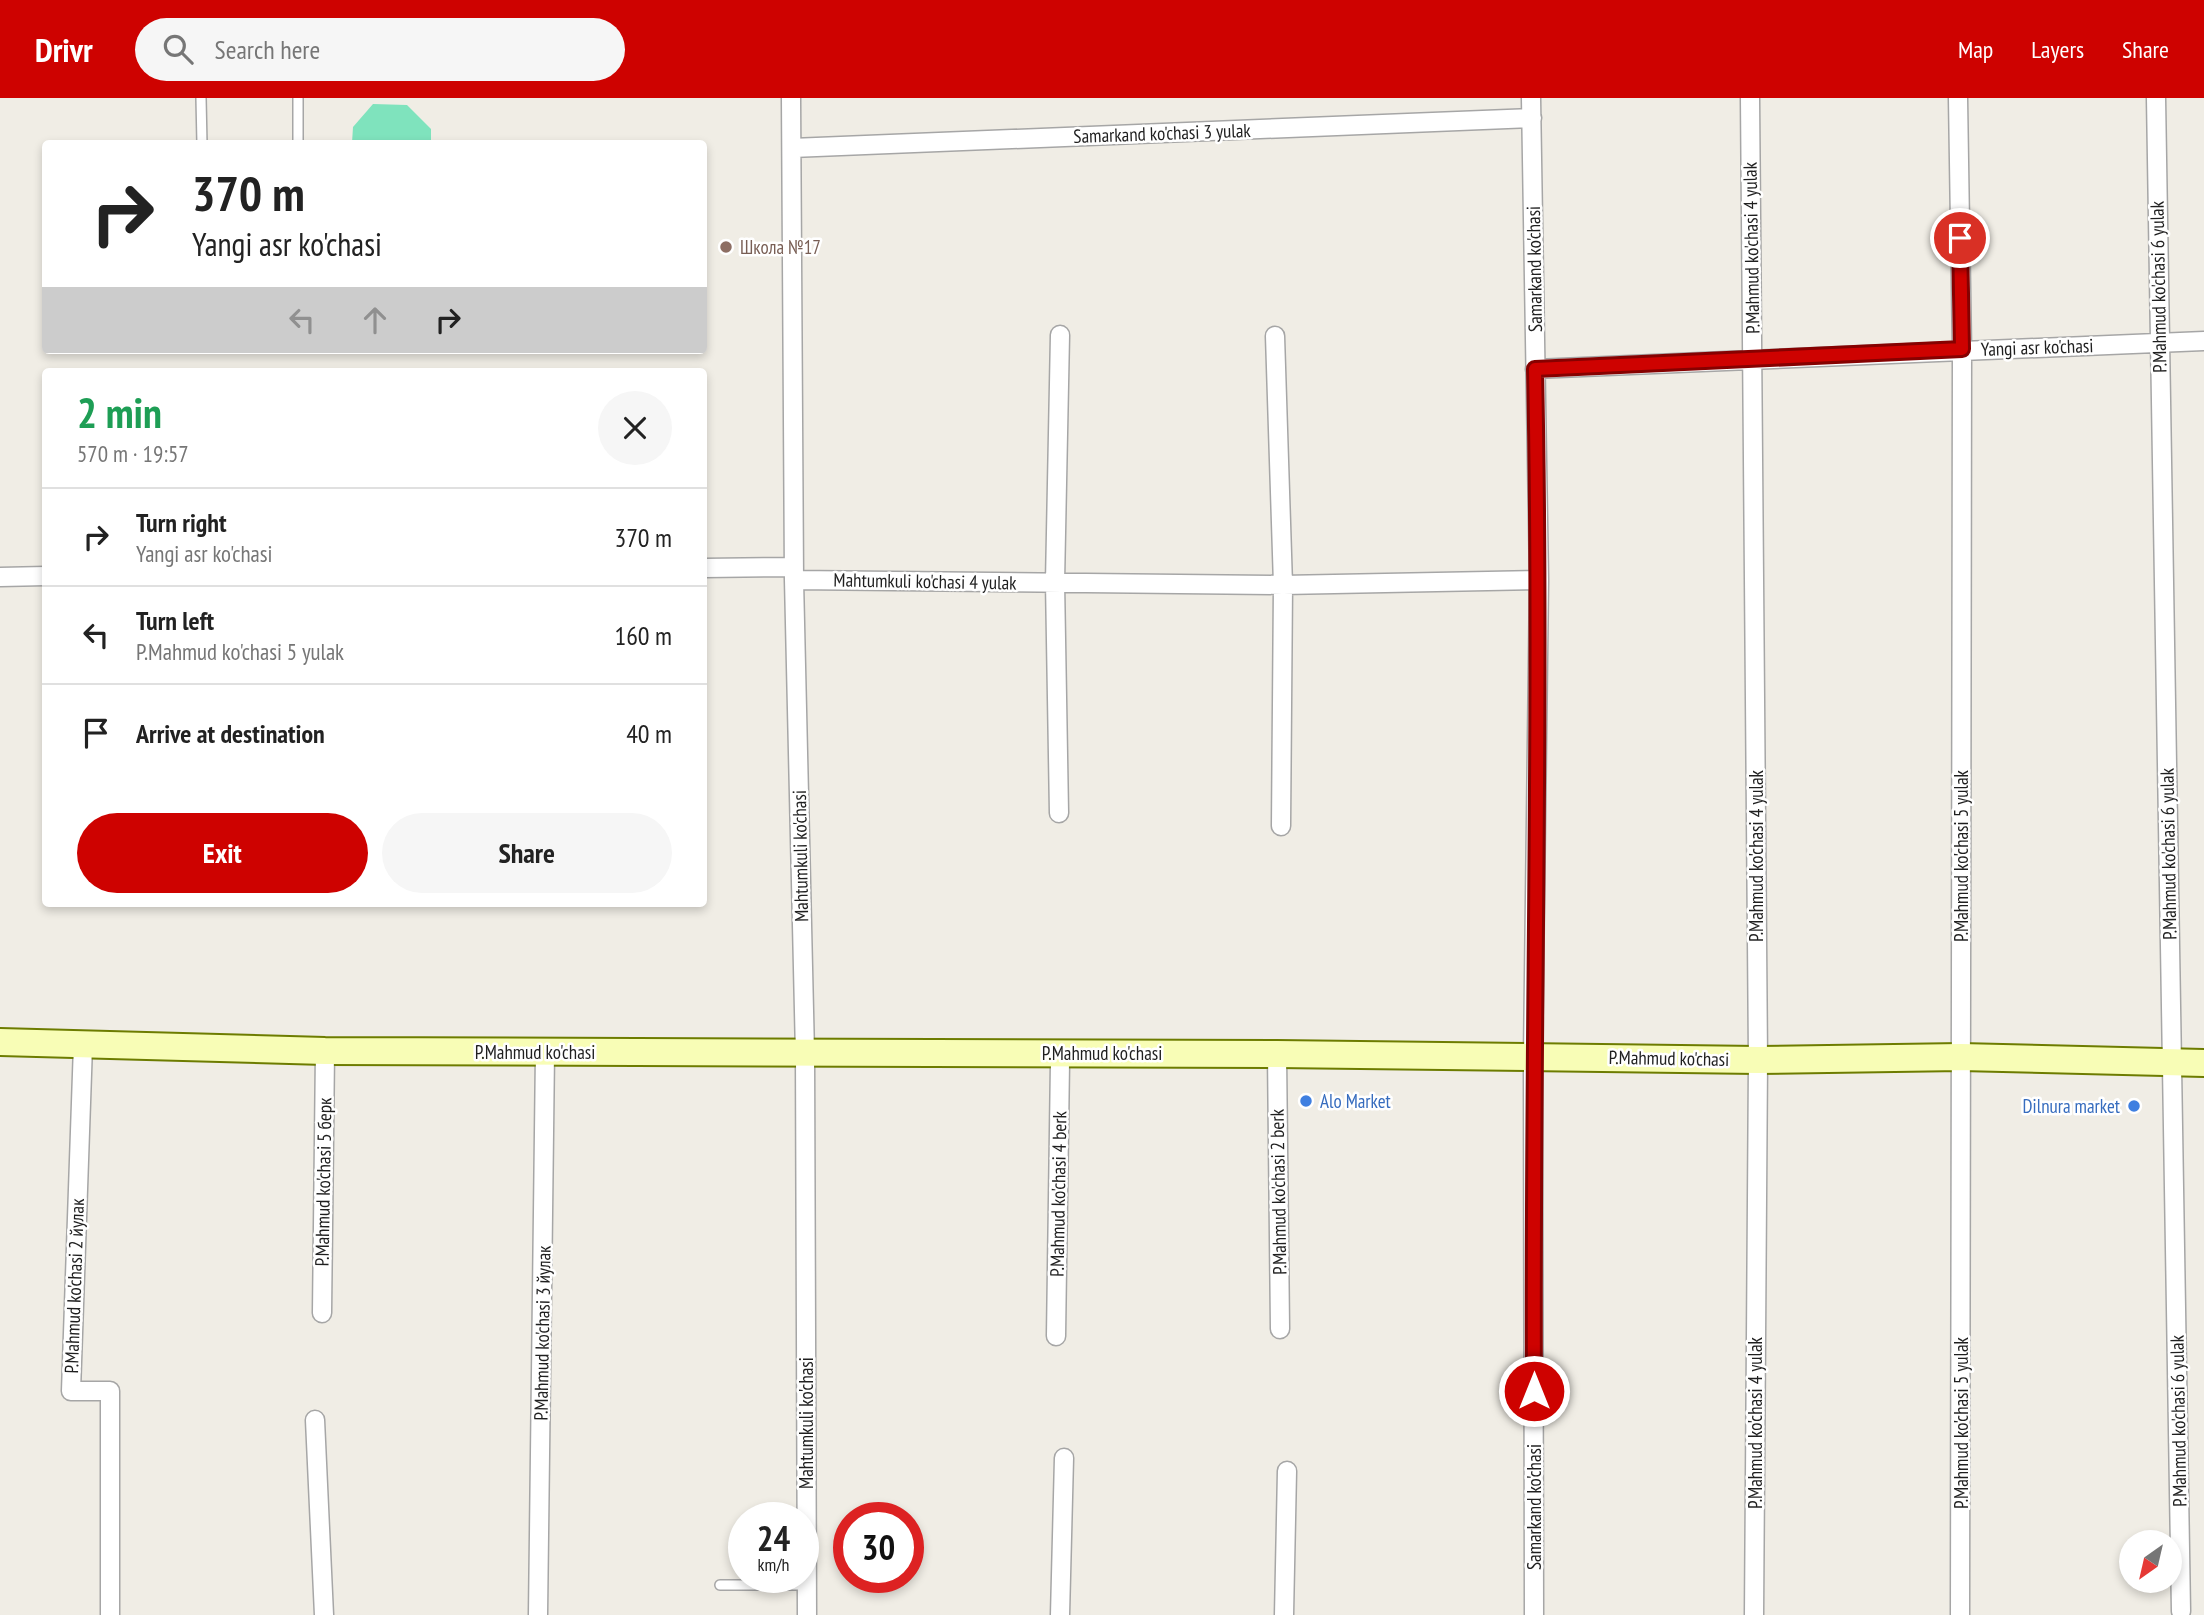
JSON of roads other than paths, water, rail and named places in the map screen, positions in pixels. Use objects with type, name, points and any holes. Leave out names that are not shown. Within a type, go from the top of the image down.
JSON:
[{"type":"street","name":"Mahtumkuli ko'chasi","points":[[791,98],[794,574],[804,1054],[807,1502]]},
{"type":"street","name":"Samarkand ko'chasi","points":[[1531,98],[1539,580],[1533,1056],[1534,1615]]},
{"type":"street","name":"P.Mahmud ko'chasi 4 yulak","points":[[1750,98],[1758,1060],[1754,1615]]},
{"type":"street","name":"P.Mahmud ko'chasi 5 yulak","points":[[1958,98],[1962,349],[1960,1615]]},
{"type":"street","name":"P.Mahmud ko'chasi 6 yulak","points":[[2156,98],[2181,1611]]},
{"type":"street","name":"Samarkand ko'chasi 3 yulak","points":[[792,148],[1532,118]]},
{"type":"street","points":[[1059,813],[1055,582],[1060,335]]},
{"type":"street","points":[[1275,337],[1283,586],[1281,826]]},
{"type":"street","name":"Yangi asr ko'chasi","points":[[1535,369],[1962,349],[2204,341]]},
{"type":"street","name":"Mahtumkuli ko'chasi 4 yulak","points":[[707,568],[794,574],[1283,586],[1539,580]]},
{"type":"street","points":[[0,577],[42,576]]},
{"type":"street","name":"P.Mahmud ko'chasi","points":[[0,1042],[325,1051],[1277,1054],[1758,1060],[1961,1057],[2204,1063]]},
{"type":"street","name":"P.Mahmud ko'chasi 2 йулак","points":[[83,1045],[71,1391],[110,1391],[110,1615]]},
{"type":"street","name":"P.Mahmud ko'chasi 5 берк","points":[[322,1313],[325,1051]]},
{"type":"street","name":"P.Mahmud ko'chasi 3 йулак","points":[[537,1615],[545,1052]]},
{"type":"street","name":"P.Mahmud ko'chasi 4 berk","points":[[1056,1336],[1060,1062],[1065,1053]]},
{"type":"street","name":"P.Mahmud ko'chasi 2 berk","points":[[1277,1054],[1280,1329]]},
{"type":"street","points":[[315,1420],[324,1615]]},
{"type":"street","points":[[1060,1615],[1064,1458]]},
{"type":"street","points":[[1284,1615],[1287,1471]]},
{"type":"street","name":"Mahtumkuli ko'chasi","points":[[807,1593],[807,1615]]},
{"type":"lane","points":[[201,98],[202,140]]},
{"type":"lane","points":[[298,98],[298,140]]},
{"type":"lane","points":[[720,1585],[728,1585]]},
{"type":"place","name":"Школа №17","points":[[726,247]]},
{"type":"place","name":"Alo Market","points":[[1306,1101]]},
{"type":"place","name":"Dilnura market","points":[[2134,1106]]}]
